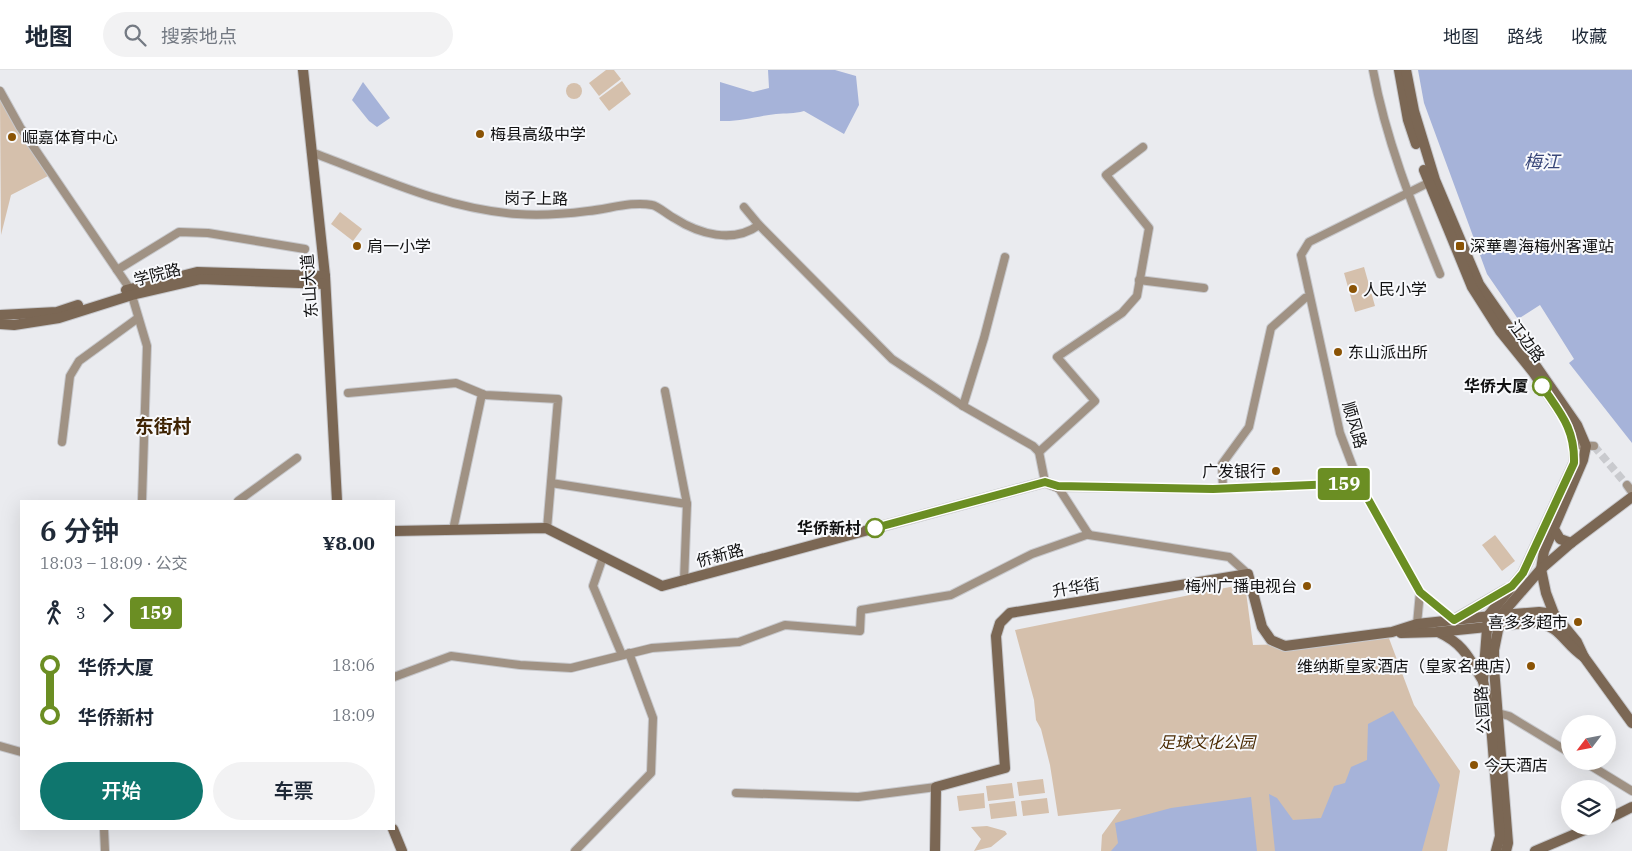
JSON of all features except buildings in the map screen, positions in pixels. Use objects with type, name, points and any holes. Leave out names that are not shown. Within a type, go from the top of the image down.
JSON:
[{"type":"street","name":"东山大道","points":[[303,70],[325,280],[336,500]]},
{"type":"street","points":[[1373,70],[1379,104],[1407,192],[1440,274]]},
{"type":"street","name":"江边路","points":[[1399,70],[1408,120],[1428,183],[1472,286],[1500,331],[1532,372],[1570,427],[1574,445],[1572,466],[1523,573],[1488,622]]},
{"type":"street","name":"江边路","points":[[1406,70],[1414,112],[1435,180],[1479,284],[1590,446]]},
{"type":"street","points":[[0,91],[20,127],[131,292],[147,346],[142,500]]},
{"type":"street","points":[[1039,452],[1095,401],[1057,357],[1122,313],[1136,296],[1149,228],[1106,175],[1143,147]]},
{"type":"street","name":"岗子上路","points":[[311,152],[452,205],[516,214],[538,214],[588,211],[634,204],[654,205],[677,220],[707,234],[730,235],[751,231],[759,225]]},
{"type":"street","name":"顺风路","points":[[1428,183],[1309,242],[1301,255],[1340,433],[1359,483],[1420,592],[1454,620]]},
{"type":"street","points":[[744,207],[759,225],[892,360],[963,406],[1033,446],[1039,452],[1045,482],[1058,486],[1223,489],[1359,483]]},
{"type":"street","points":[[117,270],[180,232],[208,233],[305,248]]},
{"type":"street","points":[[963,406],[984,338],[1005,257]]},
{"type":"street","name":"学院路","points":[[0,315],[57,312],[197,272],[325,280]]},
{"type":"street","points":[[1140,280],[1204,288]]},
{"type":"street","name":"学院路","points":[[0,324],[14,325],[59,318],[131,292]]},
{"type":"street","points":[[1223,489],[1222,464],[1249,428],[1271,328],[1305,298]]},
{"type":"street","points":[[62,442],[70,376],[79,361],[138,318]]},
{"type":"street","points":[[348,393],[456,383],[482,394],[558,399],[547,529]]},
{"type":"street","points":[[665,391],[688,504],[684,581]]},
{"type":"street","points":[[453,530],[482,394]]},
{"type":"street","points":[[1574,445],[1590,446],[1544,551],[1542,569],[1546,593],[1554,614],[1577,642],[1584,657],[1632,723]]},
{"type":"street","points":[[239,500],[297,458]]},
{"type":"street","name":"侨新路","points":[[395,531],[547,529],[662,586],[1045,482]]},
{"type":"street","points":[[551,483],[688,504]]},
{"type":"street","points":[[1058,486],[1089,534]]},
{"type":"street","points":[[1500,620],[1542,569],[1630,493]]},
{"type":"street","points":[[1554,529],[1560,540],[1572,543]]},
{"type":"street","points":[[395,677],[451,656],[520,665],[571,668],[652,648],[739,642],[785,625],[860,631],[861,610],[951,595],[1032,554],[1089,534],[1229,557],[1248,574],[1262,627],[1271,640],[1285,646],[1392,632],[1438,632],[1540,612],[1554,614]]},
{"type":"street","points":[[575,851],[651,773],[653,718],[626,654],[593,586],[603,557]]},
{"type":"street","name":"升华街","points":[[936,787],[1005,768],[996,636],[1000,623],[1010,613],[1248,574]]},
{"type":"street","points":[[1454,620],[1512,586]]},
{"type":"street","points":[[1417,624],[1420,592]]},
{"type":"street","points":[[1392,632],[1417,624],[1454,620],[1488,622]]},
{"type":"street","points":[[1500,620],[1548,624],[1556,629],[1571,648],[1584,657]]},
{"type":"street","name":"公园路","points":[[1496,851],[1500,836],[1493,712],[1494,650],[1500,620]]},
{"type":"street","name":"公园路","points":[[1488,622],[1483,681],[1493,712],[1508,842],[1506,851]]},
{"type":"street","points":[[1438,632],[1450,637],[1465,649],[1483,681]]},
{"type":"street","points":[[1493,712],[1509,716],[1561,748]]},
{"type":"street","points":[[0,746],[20,752]]},
{"type":"street","points":[[1598,770],[1632,791]]},
{"type":"street","points":[[736,793],[858,797],[936,787],[935,851]]},
{"type":"street","points":[[1616,815],[1632,807]]},
{"type":"street","points":[[104,830],[105,851]]},
{"type":"street","points":[[393,830],[402,851]]},
{"type":"street","points":[[1535,851],[1573,835]]},
{"type":"green space","points":[[606,70],[614,70],[621,79],[599,96],[589,83]]},
{"type":"green space","points":[[622,81],[631,94],[609,111],[599,98]]},
{"type":"green space","points":[[571,83],[577,83],[582,88],[580,97],[571,99],[566,94],[566,88]]},
{"type":"green space","name":"崛嘉体育中心","points":[[0,99],[50,175],[11,195],[1,235]]},
{"type":"green space","points":[[340,212],[362,229],[353,241],[331,224]]},
{"type":"green space","points":[[1364,267],[1375,306],[1355,312],[1344,273]]},
{"type":"green space","points":[[1495,535],[1515,561],[1502,571],[1482,545]]},
{"type":"green space","name":"足球文化公园","points":[[1245,584],[1253,645],[1303,644],[1387,633],[1414,705],[1460,771],[1447,851],[1101,851],[1102,835],[1121,809],[1058,816],[1050,765],[1041,729],[1036,720],[1034,700],[1015,630]]},
{"type":"green space","points":[[1043,779],[1045,793],[1019,796],[1017,782]]},
{"type":"green space","points":[[1012,783],[1014,798],[988,801],[986,786]]},
{"type":"green space","points":[[984,793],[985,808],[959,811],[957,796]]},
{"type":"green space","points":[[1047,798],[1049,813],[1023,816],[1021,801]]},
{"type":"green space","points":[[1015,801],[1017,816],[991,819],[989,804]]},
{"type":"green space","points":[[987,826],[1005,831],[1007,834],[991,847],[974,851],[981,839],[971,827]]},
{"type":"water","points":[[768,70],[835,70],[856,76],[859,105],[844,134],[804,111],[735,121],[720,121],[720,82],[753,92],[769,88]]},
{"type":"water","name":"梅江","points":[[1418,70],[1632,70],[1632,443],[1569,363],[1574,359],[1540,305],[1518,319],[1487,274],[1424,103]]},
{"type":"water","points":[[363,82],[390,118],[377,127],[369,121],[352,100]]},
{"type":"water","points":[[1393,711],[1440,785],[1422,851],[1275,851],[1269,794],[1277,798],[1293,820],[1321,818],[1334,786],[1345,783],[1351,767],[1367,760],[1368,724]]},
{"type":"water","points":[[1251,797],[1257,851],[1111,851],[1118,843],[1115,823],[1171,808]]},
{"type":"tunnel","points":[[1594,446],[1627,485]]},
{"type":"bus line","name":"159","points":[[875,528],[1045,482],[1058,486],[1213,489],[1359,483],[1420,592],[1454,620],[1512,586],[1523,573],[1574,463],[1574,445],[1570,427],[1542,386]]},
{"type":"place","name":"梅县高级中学","points":[[480,134]]},
{"type":"place","name":"崛嘉体育中心","points":[[12,137]]},
{"type":"place","name":"肩一小学","points":[[357,246]]},
{"type":"place","name":"深華粵海梅州客運站","points":[[1460,246]]},
{"type":"place","name":"人民小学","points":[[1353,289]]},
{"type":"place","name":"东山派出所","points":[[1338,352]]},
{"type":"place","name":"华侨大厦","points":[[1542,386]]},
{"type":"place","name":"广发银行","points":[[1276,471]]},
{"type":"place","name":"华侨新村","points":[[875,528]]},
{"type":"place","name":"梅州广播电视台","points":[[1307,586]]},
{"type":"place","name":"喜多多超市","points":[[1578,622]]},
{"type":"place","name":"维纳斯皇家酒店（皇家名典店）","points":[[1531,666]]},
{"type":"place","name":"今天酒店","points":[[1474,765]]},
{"type":"district","name":"东街村","points":[[163,426]]}]
